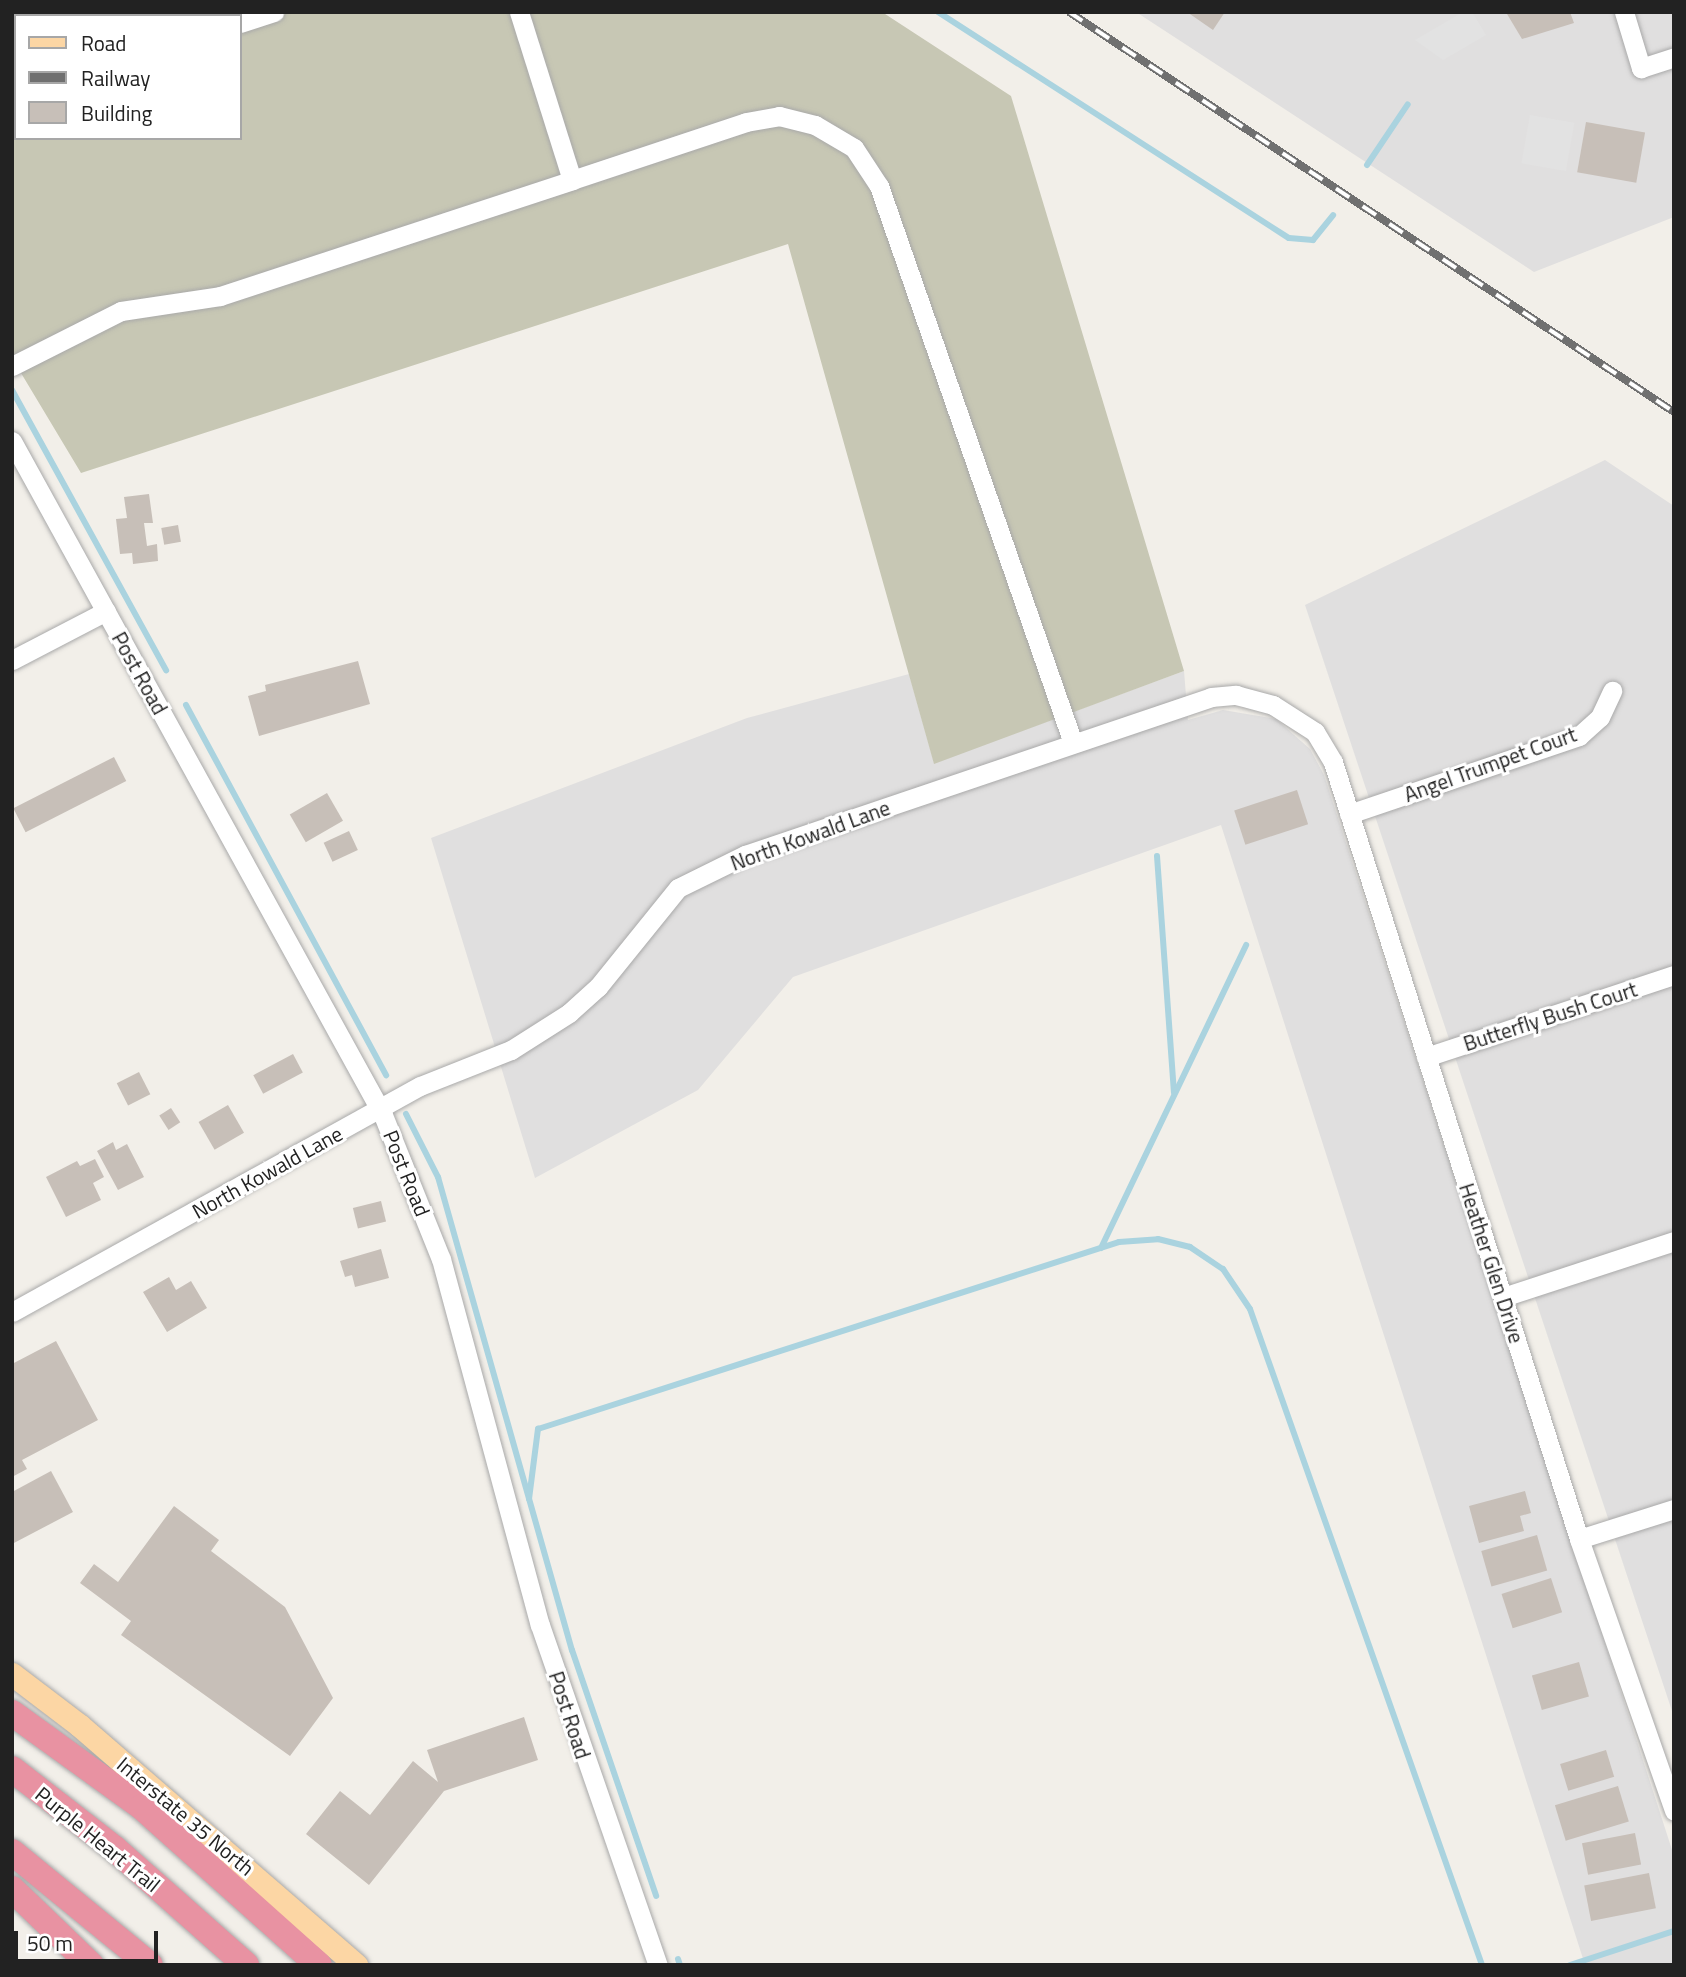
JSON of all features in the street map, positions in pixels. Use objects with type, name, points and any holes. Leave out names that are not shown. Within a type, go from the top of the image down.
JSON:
[{"type":"highway","points":[[12,1713],[142,1807],[319,1965]]},
{"type":"highway","name":"Purple Heart Trail","points":[[12,1769],[115,1849],[246,1965]]},
{"type":"highway","points":[[12,1852],[150,1965]]},
{"type":"highway","points":[[12,1889],[91,1965]]},
{"type":"main road","name":"Interstate 35 North","points":[[12,1674],[79,1725],[356,1965]]},
{"type":"street","points":[[242,22],[274,12]]},
{"type":"street","points":[[519,12],[572,180]]},
{"type":"street","points":[[1624,12],[1641,68],[1674,57]]},
{"type":"street","points":[[12,366],[121,311],[220,296],[746,122],[779,116],[816,125],[854,148],[879,186],[1073,743]]},
{"type":"street","name":"Post Road","points":[[12,441],[381,1111],[441,1259],[540,1625],[657,1965]]},
{"type":"street","points":[[12,660],[107,611]]},
{"type":"street","name":"Angel Trumpet Court","points":[[1349,814],[1579,736],[1600,717],[1612,691]]},
{"type":"street","name":"North Kowald Lane","points":[[12,1312],[381,1111],[420,1086],[511,1050],[569,1013],[598,987],[678,888],[745,855],[1211,697],[1236,695],[1273,705],[1303,720]]},
{"type":"street","name":"Heather Glen Drive","points":[[1303,720],[1315,732],[1333,762],[1579,1539],[1668,1777],[1674,1811]]},
{"type":"street","name":"Butterfly Bush Court","points":[[1426,1057],[1674,975]]},
{"type":"street","points":[[1503,1297],[1674,1241]]},
{"type":"street","points":[[1579,1539],[1674,1509]]},
{"type":"shaded area","points":[[12,12],[882,12],[1011,96],[1184,671],[934,764],[788,244],[81,473],[12,358]]},
{"type":"shaded area","points":[[1136,12],[1674,12],[1674,217],[1534,272]]},
{"type":"shaded area","points":[[1463,12],[1472,12],[1486,35],[1443,60],[1415,40]]},
{"type":"shaded area","points":[[1530,115],[1574,123],[1566,171],[1521,163]]},
{"type":"shaded area","points":[[1605,460],[1674,506],[1674,1717],[1305,605]]},
{"type":"shaded area","points":[[1184,671],[1188,720],[1223,710],[1276,719],[1310,749],[1324,775],[1674,1856],[1674,1965],[1585,1965],[1221,825],[793,977],[698,1090],[535,1178],[431,838],[747,718],[909,674],[934,763]]},
{"type":"building","points":[[1187,12],[1225,12],[1213,30]]},
{"type":"building","points":[[1570,12],[1574,23],[1522,39],[1507,14]]},
{"type":"building","points":[[1586,122],[1645,132],[1636,183],[1577,172]]},
{"type":"building","points":[[149,494],[153,523],[144,523],[147,546],[157,544],[158,561],[133,564],[132,553],[120,554],[116,519],[127,518],[124,497]]},
{"type":"building","points":[[178,525],[181,542],[164,545],[161,528]]},
{"type":"building","points":[[358,661],[370,704],[259,736],[248,696],[266,691],[265,685]]},
{"type":"building","points":[[114,757],[126,781],[26,832],[13,808]]},
{"type":"building","points":[[1297,790],[1308,824],[1245,845],[1234,810]]},
{"type":"building","points":[[327,793],[343,821],[306,842],[290,814]]},
{"type":"building","points":[[349,831],[358,850],[332,862],[324,843]]},
{"type":"building","points":[[293,1054],[303,1073],[263,1094],[253,1075]]},
{"type":"building","points":[[139,1072],[150,1094],[128,1106],[117,1083]]},
{"type":"building","points":[[228,1105],[244,1133],[215,1150],[199,1122]]},
{"type":"building","points":[[171,1108],[180,1122],[169,1130],[159,1116]]},
{"type":"building","points":[[113,1142],[116,1150],[127,1144],[144,1177],[118,1190],[97,1151]]},
{"type":"building","points":[[95,1159],[104,1177],[93,1183],[101,1200],[66,1217],[46,1177],[77,1161],[80,1166]]},
{"type":"building","points":[[381,1201],[386,1221],[358,1228],[353,1208]]},
{"type":"building","points":[[381,1249],[389,1278],[355,1287],[352,1275],[345,1277],[340,1261]]},
{"type":"building","points":[[169,1277],[176,1290],[191,1281],[207,1308],[167,1332],[143,1292]]},
{"type":"building","points":[[56,1341],[98,1420],[22,1460],[27,1469],[12,1477],[12,1364]]},
{"type":"building","points":[[51,1471],[73,1512],[12,1544],[12,1492]]},
{"type":"building","points":[[1525,1491],[1531,1513],[1520,1516],[1524,1531],[1479,1543],[1469,1506]]},
{"type":"building","points":[[174,1506],[219,1540],[211,1551],[285,1607],[333,1698],[290,1756],[121,1635],[131,1621],[80,1583],[94,1564],[118,1582]]},
{"type":"building","points":[[1537,1535],[1547,1571],[1491,1587],[1481,1551]]},
{"type":"building","points":[[1551,1578],[1562,1612],[1513,1628],[1502,1594]]},
{"type":"building","points":[[1579,1662],[1589,1697],[1542,1710],[1532,1676]]},
{"type":"building","points":[[524,1717],[538,1760],[444,1791],[369,1885],[306,1834],[340,1791],[370,1815],[413,1761],[438,1782],[427,1750]]},
{"type":"building","points":[[1606,1750],[1614,1777],[1568,1791],[1560,1764]]},
{"type":"building","points":[[1618,1786],[1629,1821],[1566,1841],[1555,1805]]},
{"type":"building","points":[[1635,1833],[1641,1864],[1588,1875],[1582,1843]]},
{"type":"building","points":[[1649,1873],[1656,1908],[1591,1921],[1584,1886]]},
{"type":"waterway","points":[[938,12],[1289,238],[1313,240],[1333,215]]},
{"type":"waterway","points":[[1367,165],[1408,104]]},
{"type":"waterway","points":[[12,390],[166,670]]},
{"type":"waterway","points":[[186,705],[386,1075]]},
{"type":"waterway","points":[[1157,856],[1174,1092]]},
{"type":"waterway","points":[[1101,1248],[1246,945]]},
{"type":"waterway","points":[[406,1114],[438,1177],[572,1650],[656,1896]]},
{"type":"waterway","points":[[529,1499],[538,1429],[1119,1242],[1158,1239],[1190,1247],[1223,1269],[1250,1309],[1482,1965]]},
{"type":"waterway","points":[[1570,1965],[1674,1931]]},
{"type":"waterway","points":[[678,1959],[680,1965]]},
{"type":"railway","points":[[1069,12],[1674,412]]}]
